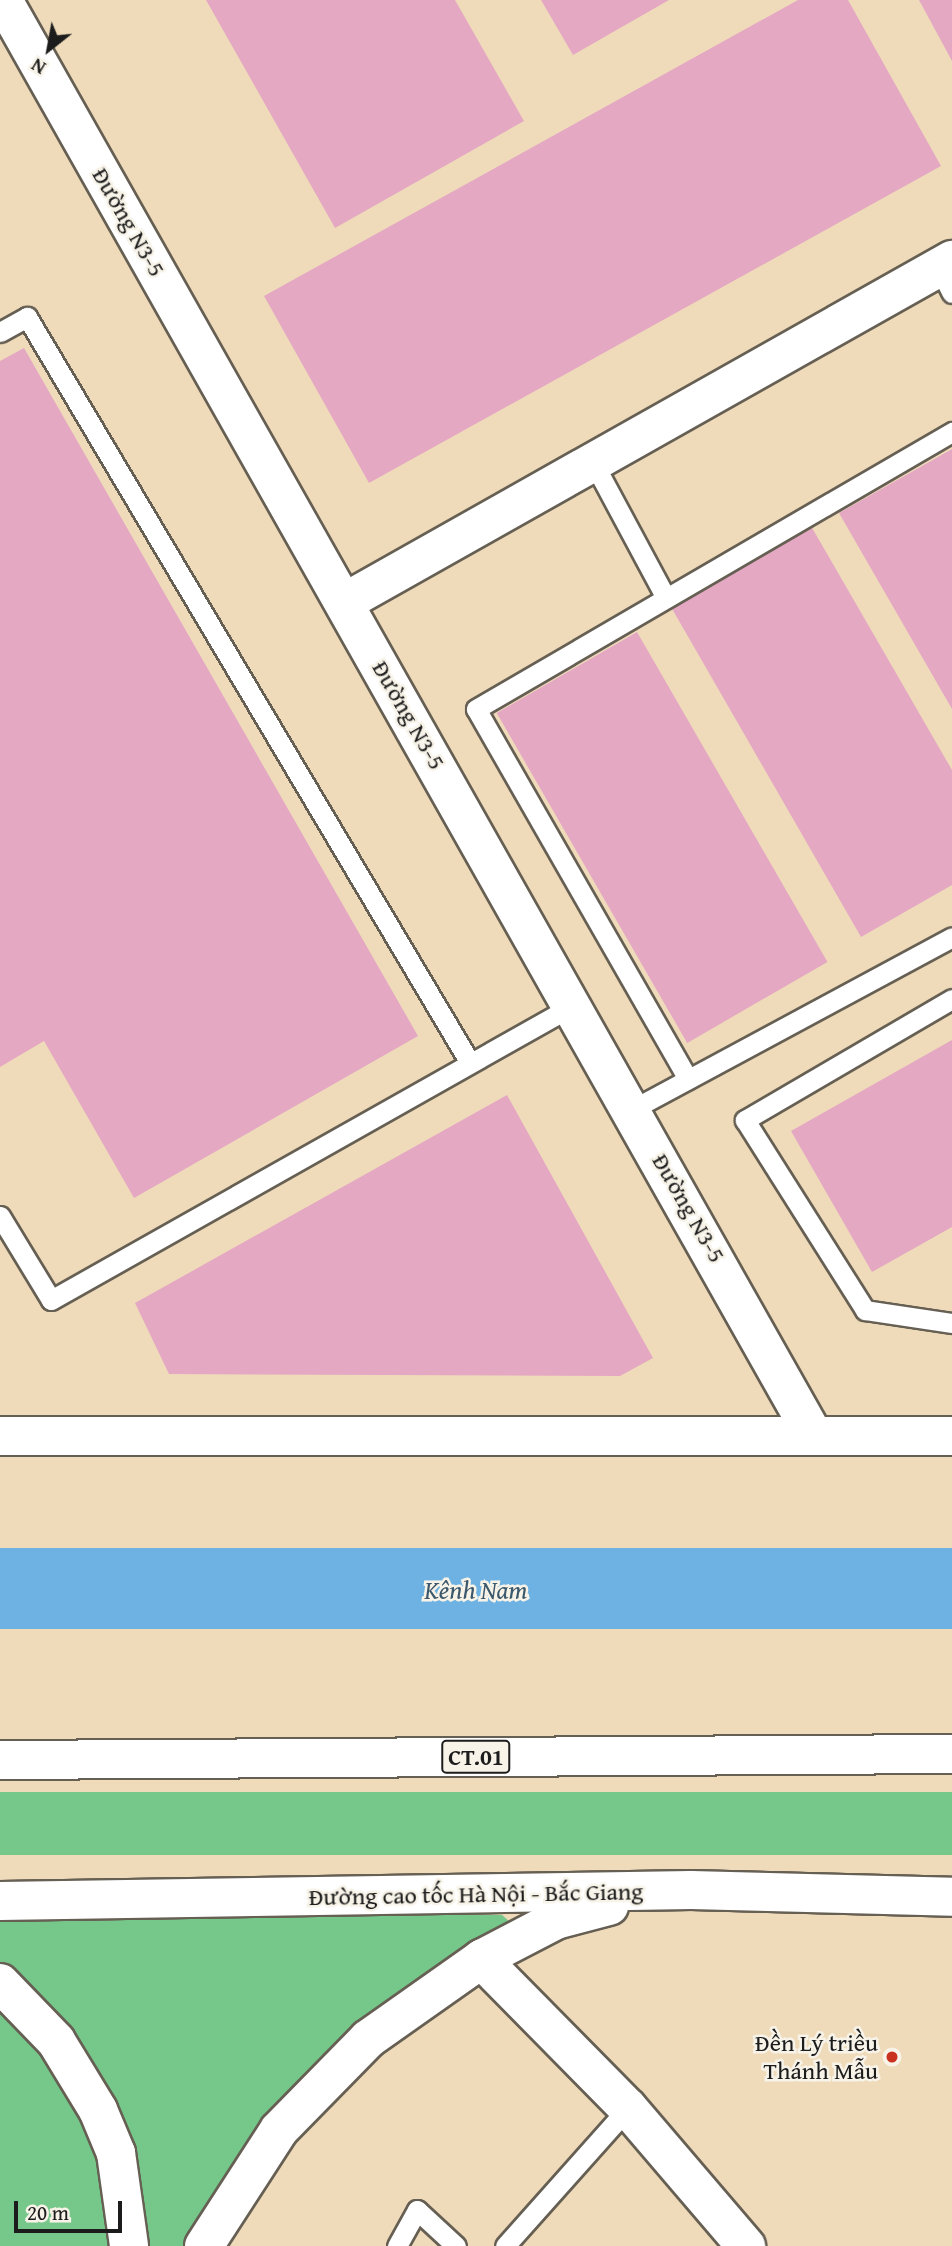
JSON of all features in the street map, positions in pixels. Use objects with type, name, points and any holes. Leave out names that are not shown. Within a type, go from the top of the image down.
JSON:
[{"type":"main road","name":"Đường N3-5","points":[[3,0],[633,1109],[812,1433]]},
{"type":"main road","points":[[345,601],[593,462],[948,274]]},
{"type":"main road","points":[[0,1436],[812,1433],[952,1436]]},
{"type":"main road","name":"CT.01","points":[[0,1760],[952,1754]]},
{"type":"main road","points":[[204,2246],[247,2172],[319,2084],[424,1995],[481,1959],[575,1913],[691,1890]]},
{"type":"main road","name":"Đường cao tốc Hà Nội - Bắc Giang","points":[[0,1901],[691,1890],[952,1897]]},
{"type":"main road","points":[[481,1959],[628,2108],[746,2246]]},
{"type":"main road","points":[[0,1983],[57,2041],[98,2110],[116,2153],[129,2246]]},
{"type":"lane","points":[[0,332],[27,317],[469,1061]]},
{"type":"lane","points":[[688,1079],[476,709],[952,432]]},
{"type":"lane","points":[[593,462],[666,598]]},
{"type":"lane","points":[[633,1109],[952,937]]},
{"type":"lane","points":[[952,999],[744,1120],[865,1310],[952,1323]]},
{"type":"lane","points":[[0,1216],[51,1300],[469,1061],[574,1005]]},
{"type":"lane","points":[[505,2246],[628,2108]]},
{"type":"lane","points":[[397,2246],[416,2210],[456,2246]]},
{"type":"green space","points":[[0,1792],[952,1792],[952,1855],[0,1855]]},
{"type":"green space","points":[[502,1915],[509,1921],[191,2246],[141,2246],[14,1974],[0,1964],[0,1920]]},
{"type":"green space","points":[[0,2004],[37,2042],[98,2147],[114,2246],[0,2246]]},
{"type":"water","name":"Kênh Nam","points":[[0,1548],[952,1548],[952,1629],[0,1629]]},
{"type":"building","points":[[206,0],[455,0],[524,121],[335,228]]},
{"type":"building","points":[[541,0],[669,0],[573,55]]},
{"type":"building","points":[[798,0],[848,0],[941,166],[369,483],[264,296]]},
{"type":"building","points":[[919,0],[952,0],[952,61]]},
{"type":"building","points":[[24,348],[418,1036],[134,1198],[44,1041],[0,1067],[0,361]]},
{"type":"building","points":[[952,449],[952,709],[839,513]]},
{"type":"building","points":[[811,526],[952,770],[952,885],[861,937],[671,607]]},
{"type":"building","points":[[637,632],[828,962],[687,1043],[497,713]]},
{"type":"building","points":[[952,1040],[952,1227],[872,1272],[791,1131]]},
{"type":"building","points":[[507,1095],[653,1358],[620,1376],[169,1374],[135,1303]]},
{"type":"place","name":"Đền Lý triều Thánh Mẫu","points":[[892,2057]]}]
